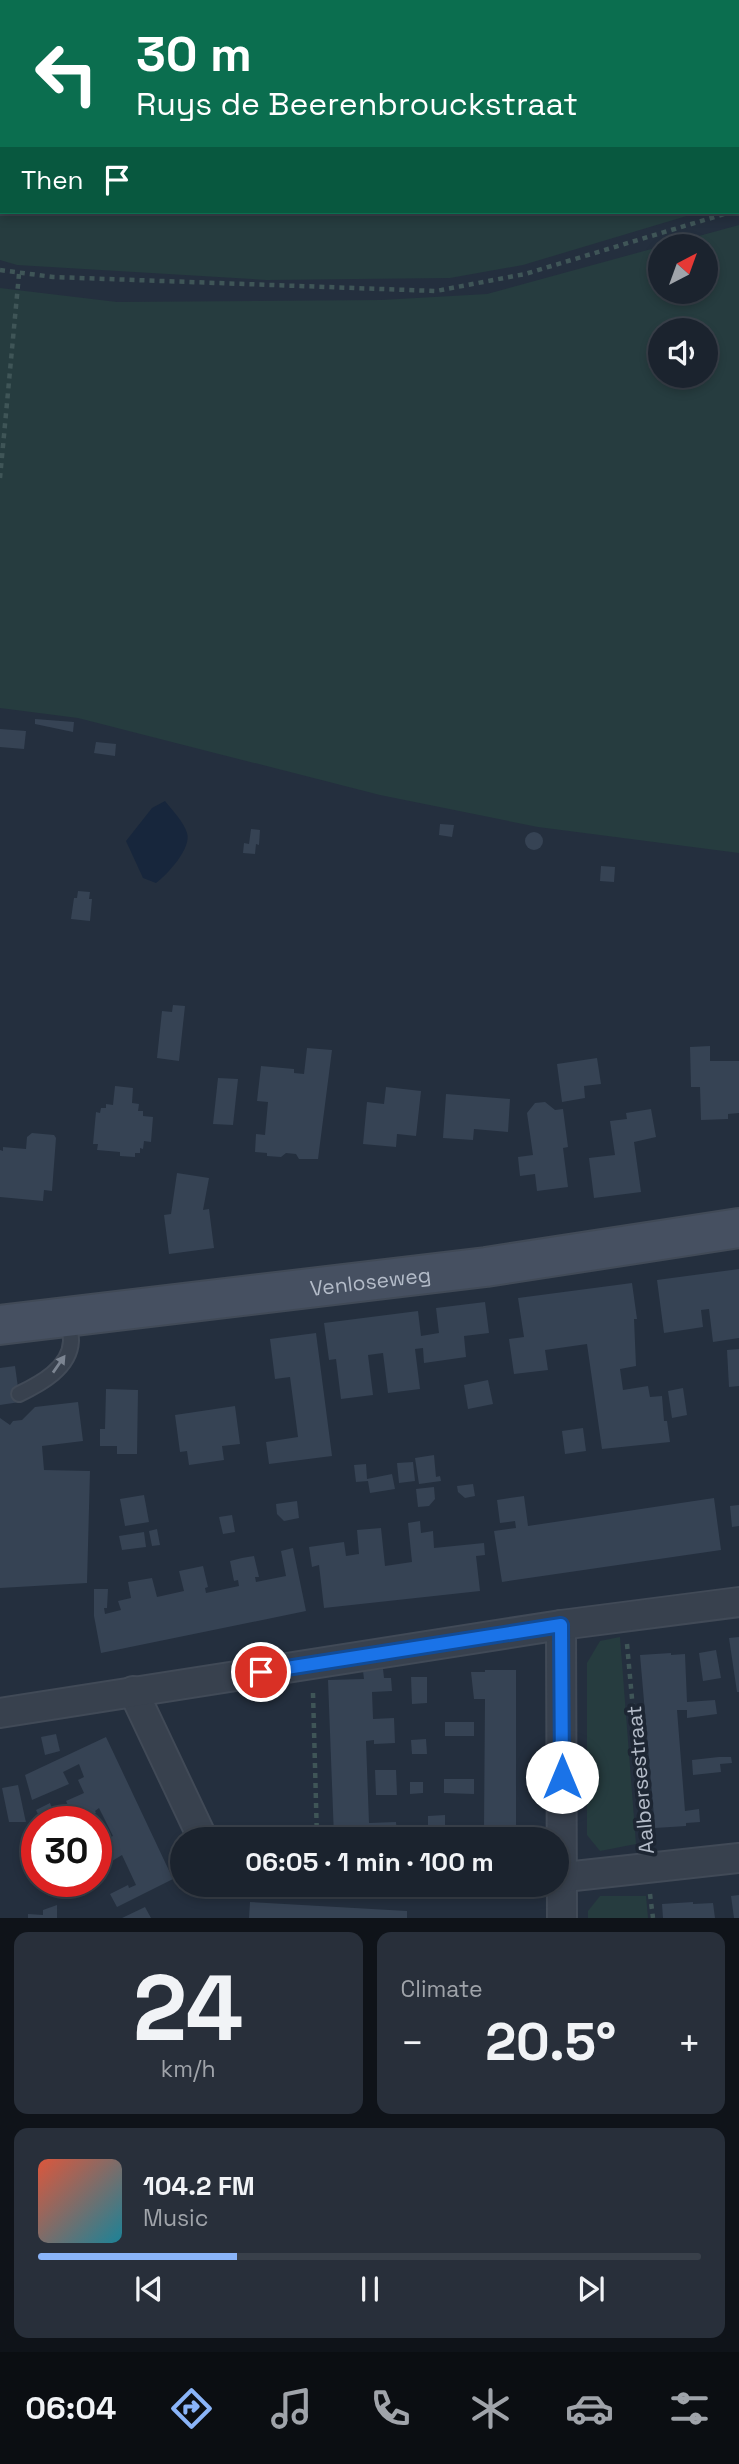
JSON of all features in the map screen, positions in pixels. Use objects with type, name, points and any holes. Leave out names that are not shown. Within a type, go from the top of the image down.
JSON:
[{"type":"main road","name":"Venloseweg","points":[[0,1325],[486,1267],[739,1228]]},
{"type":"street","points":[[0,1713],[561,1625],[739,1602]]},
{"type":"street","points":[[559,1827],[561,1625]]},
{"type":"street","points":[[133,1691],[197,1827]]},
{"type":"street","points":[[569,1877],[739,1858]]},
{"type":"street","points":[[560,1897],[562,1918]]},
{"type":"lane","points":[[19,1394],[48,1380],[64,1360],[71,1344],[68,1317]]},
{"type":"path","points":[[0,270],[53,277],[436,290],[524,274],[724,214]]},
{"type":"path","points":[[0,478],[19,274]]},
{"type":"path","name":"Aalbersestraat","points":[[627,1641],[653,1918]]},
{"type":"path","points":[[312,1664],[317,1827]]},
{"type":"green space","points":[[0,214],[693,214],[523,265],[450,278],[267,280],[17,265],[0,260]]},
{"type":"green space","points":[[739,225],[739,853],[538,827],[380,795],[78,718],[0,708],[0,288],[117,302],[381,300],[487,294],[648,250],[648,304],[718,304],[718,234],[706,234]]},
{"type":"green space","points":[[620,1637],[636,1844],[600,1851],[587,1835],[587,1663],[600,1641]]},
{"type":"green space","points":[[600,1896],[646,1896],[648,1918],[588,1918],[588,1911]]},
{"type":"water","points":[[165,801],[178,816],[188,839],[177,861],[156,883],[143,878],[126,841],[152,808]]},
{"type":"building","points":[[35,719],[74,722],[73,732],[35,724]]},
{"type":"building","points":[[0,729],[26,731],[24,749],[0,747]]},
{"type":"building","points":[[96,742],[116,744],[115,756],[94,753]]},
{"type":"building","points":[[440,824],[454,825],[452,837],[439,835]]},
{"type":"building","points":[[251,829],[260,830],[255,854],[243,853],[244,843],[249,844]]},
{"type":"building","points":[[534,832],[540,835],[543,841],[540,847],[534,850],[528,847],[525,841],[528,835]]},
{"type":"building","points":[[601,866],[615,867],[614,882],[600,881]]},
{"type":"building","points":[[78,891],[90,892],[90,921],[71,919],[74,898],[77,898]]},
{"type":"building","points":[[173,1005],[185,1006],[179,1061],[157,1058],[162,1011],[172,1012]]},
{"type":"building","points":[[710,1046],[710,1061],[739,1061],[739,1113],[728,1114],[728,1119],[701,1120],[700,1087],[691,1087],[690,1047]]},
{"type":"building","points":[[307,1048],[332,1050],[318,1159],[299,1159],[296,1154],[286,1153],[281,1157],[267,1156],[267,1153],[255,1152],[256,1134],[265,1135],[268,1102],[257,1101],[261,1066],[294,1069],[294,1073],[304,1074]]},
{"type":"building","points":[[597,1058],[601,1084],[584,1086],[585,1098],[562,1102],[557,1064]]},
{"type":"building","points":[[218,1078],[238,1079],[233,1125],[213,1124]]},
{"type":"building","points":[[115,1086],[133,1088],[132,1103],[139,1104],[138,1111],[143,1111],[143,1116],[153,1117],[151,1142],[144,1141],[143,1149],[140,1148],[140,1153],[135,1153],[135,1157],[120,1156],[120,1152],[97,1150],[98,1144],[93,1144],[96,1112],[100,1113],[101,1108],[106,1108],[106,1104],[113,1105]]},
{"type":"building","points":[[386,1087],[421,1091],[416,1136],[397,1134],[396,1147],[363,1144],[367,1102],[384,1104]]},
{"type":"building","points":[[446,1094],[510,1099],[508,1132],[474,1129],[473,1140],[443,1138]]},
{"type":"building","points":[[545,1102],[555,1110],[563,1109],[568,1147],[563,1148],[568,1187],[537,1191],[535,1174],[520,1176],[518,1157],[533,1155],[527,1113],[535,1103]]},
{"type":"building","points":[[651,1109],[656,1137],[634,1142],[641,1192],[594,1198],[589,1158],[615,1155],[610,1121],[627,1119],[626,1113]]},
{"type":"building","points":[[32,1133],[54,1135],[56,1138],[52,1191],[44,1190],[43,1201],[0,1197],[0,1150],[3,1151],[3,1147],[26,1149],[27,1137]]},
{"type":"building","points":[[177,1173],[209,1178],[203,1210],[209,1209],[214,1248],[169,1254],[164,1215],[171,1214]]},
{"type":"building","points":[[739,1269],[739,1338],[713,1342],[709,1309],[701,1310],[703,1327],[664,1333],[657,1280]]},
{"type":"building","points":[[632,1283],[637,1319],[634,1319],[636,1366],[620,1369],[623,1390],[648,1386],[650,1397],[662,1396],[664,1421],[667,1421],[670,1442],[602,1449],[587,1344],[545,1350],[548,1370],[514,1374],[509,1339],[524,1337],[518,1298]]},
{"type":"building","points":[[485,1302],[489,1333],[464,1336],[466,1357],[424,1363],[423,1348],[415,1349],[420,1389],[388,1393],[383,1353],[368,1355],[373,1395],[341,1399],[336,1359],[329,1360],[324,1323],[418,1311],[421,1336],[439,1333],[436,1308]]},
{"type":"building","points":[[316,1333],[332,1456],[269,1464],[266,1442],[298,1437],[290,1377],[275,1379],[270,1339]]},
{"type":"building","points":[[739,1349],[739,1386],[729,1387],[727,1350]]},
{"type":"building","points":[[15,1366],[20,1402],[0,1405],[0,1368]]},
{"type":"building","points":[[488,1380],[493,1404],[468,1409],[464,1385]]},
{"type":"building","points":[[683,1388],[687,1415],[672,1418],[668,1391]]},
{"type":"building","points":[[106,1389],[138,1390],[137,1454],[117,1454],[117,1446],[100,1446],[100,1429],[105,1429]]},
{"type":"building","points":[[78,1402],[83,1441],[42,1446],[44,1470],[90,1471],[87,1583],[0,1588],[0,1418],[10,1425],[13,1421],[22,1420],[35,1407]]},
{"type":"building","points":[[235,1406],[240,1444],[222,1446],[224,1460],[189,1465],[187,1451],[180,1452],[175,1415]]},
{"type":"building","points":[[583,1428],[586,1451],[565,1454],[562,1431]]},
{"type":"building","points":[[434,1455],[436,1477],[440,1476],[441,1481],[419,1484],[415,1458]]},
{"type":"building","points":[[413,1462],[415,1481],[399,1483],[397,1463]]},
{"type":"building","points":[[366,1464],[367,1479],[392,1474],[395,1489],[370,1493],[368,1481],[356,1482],[354,1465]]},
{"type":"building","points":[[473,1484],[475,1496],[465,1498],[458,1492],[457,1486]]},
{"type":"building","points":[[434,1487],[435,1499],[429,1506],[418,1507],[416,1489]]},
{"type":"building","points":[[144,1495],[149,1522],[125,1526],[120,1499]]},
{"type":"building","points":[[524,1496],[528,1526],[714,1498],[721,1550],[502,1582],[494,1531],[516,1528],[515,1521],[500,1523],[497,1500]]},
{"type":"building","points":[[297,1501],[299,1518],[284,1521],[277,1514],[276,1504]]},
{"type":"building","points":[[739,1505],[739,1526],[732,1527],[730,1506]]},
{"type":"building","points":[[232,1515],[235,1532],[223,1534],[219,1517]]},
{"type":"building","points":[[420,1521],[421,1533],[433,1531],[434,1548],[484,1543],[485,1555],[476,1556],[480,1591],[324,1608],[319,1565],[312,1567],[309,1547],[344,1542],[346,1556],[359,1554],[357,1530],[381,1528],[385,1566],[412,1562],[408,1523]]},
{"type":"building","points":[[157,1529],[160,1545],[152,1546],[149,1531]]},
{"type":"building","points":[[144,1532],[146,1547],[122,1550],[119,1536]]},
{"type":"building","points":[[293,1548],[306,1611],[101,1653],[94,1616],[94,1589],[108,1589],[105,1614],[121,1610],[118,1601],[131,1598],[128,1582],[152,1578],[157,1597],[184,1591],[179,1571],[203,1566],[208,1587],[205,1588],[206,1593],[239,1586],[238,1580],[234,1581],[230,1561],[242,1558],[254,1556],[259,1577],[255,1577],[256,1582],[286,1576],[281,1551]]},
{"type":"building","points":[[739,1637],[739,1692],[737,1692],[729,1638]]},
{"type":"building","points":[[716,1650],[721,1678],[703,1681],[699,1653]]},
{"type":"building","points":[[685,1654],[687,1702],[715,1700],[717,1714],[687,1718],[687,1710],[677,1710],[685,1811],[699,1809],[700,1822],[686,1823],[686,1826],[655,1828],[640,1655]]},
{"type":"building","points":[[383,1669],[384,1678],[391,1678],[392,1691],[372,1692],[373,1719],[394,1718],[395,1743],[374,1744],[374,1740],[366,1741],[369,1823],[396,1822],[396,1827],[334,1827],[328,1680],[364,1679],[363,1671]]},
{"type":"building","points":[[516,1670],[516,1827],[484,1827],[485,1699],[474,1699],[471,1672]]},
{"type":"building","points":[[411,1677],[427,1677],[427,1703],[412,1704]]},
{"type":"building","points":[[445,1722],[474,1722],[474,1736],[445,1736]]},
{"type":"building","points":[[56,1734],[60,1751],[45,1755],[41,1737]]},
{"type":"building","points":[[106,1737],[170,1873],[170,1880],[117,1907],[112,1893],[128,1885],[129,1888],[136,1885],[122,1855],[112,1861],[112,1806],[68,1806],[66,1801],[84,1793],[78,1780],[84,1777],[79,1764],[63,1772],[69,1784],[32,1800],[25,1775]]},
{"type":"building","points":[[426,1739],[427,1754],[412,1754],[411,1740]]},
{"type":"building","points":[[731,1757],[732,1763],[720,1764],[721,1772],[693,1775],[692,1760]]},
{"type":"building","points":[[375,1770],[396,1770],[397,1795],[376,1795]]},
{"type":"building","points":[[444,1779],[474,1779],[474,1794],[444,1793]]},
{"type":"building","points":[[410,1782],[423,1782],[423,1793],[410,1794]]},
{"type":"building","points":[[18,1785],[23,1806],[21,1822],[9,1822],[2,1788]]},
{"type":"building","points":[[445,1815],[445,1827],[428,1827],[428,1816]]},
{"type":"building","points":[[739,1895],[739,1918],[734,1918],[731,1896]]},
{"type":"building","points":[[250,1902],[407,1911],[407,1918],[249,1918]]},
{"type":"building","points":[[713,1903],[715,1918],[663,1918],[662,1904]]},
{"type":"building","points":[[57,1905],[57,1918],[28,1918],[28,1914],[43,1915],[43,1910]]},
{"type":"building","points":[[145,1907],[151,1918],[122,1918]]},
{"type":"route","points":[[261,1672],[561,1625],[562,1777]]}]
